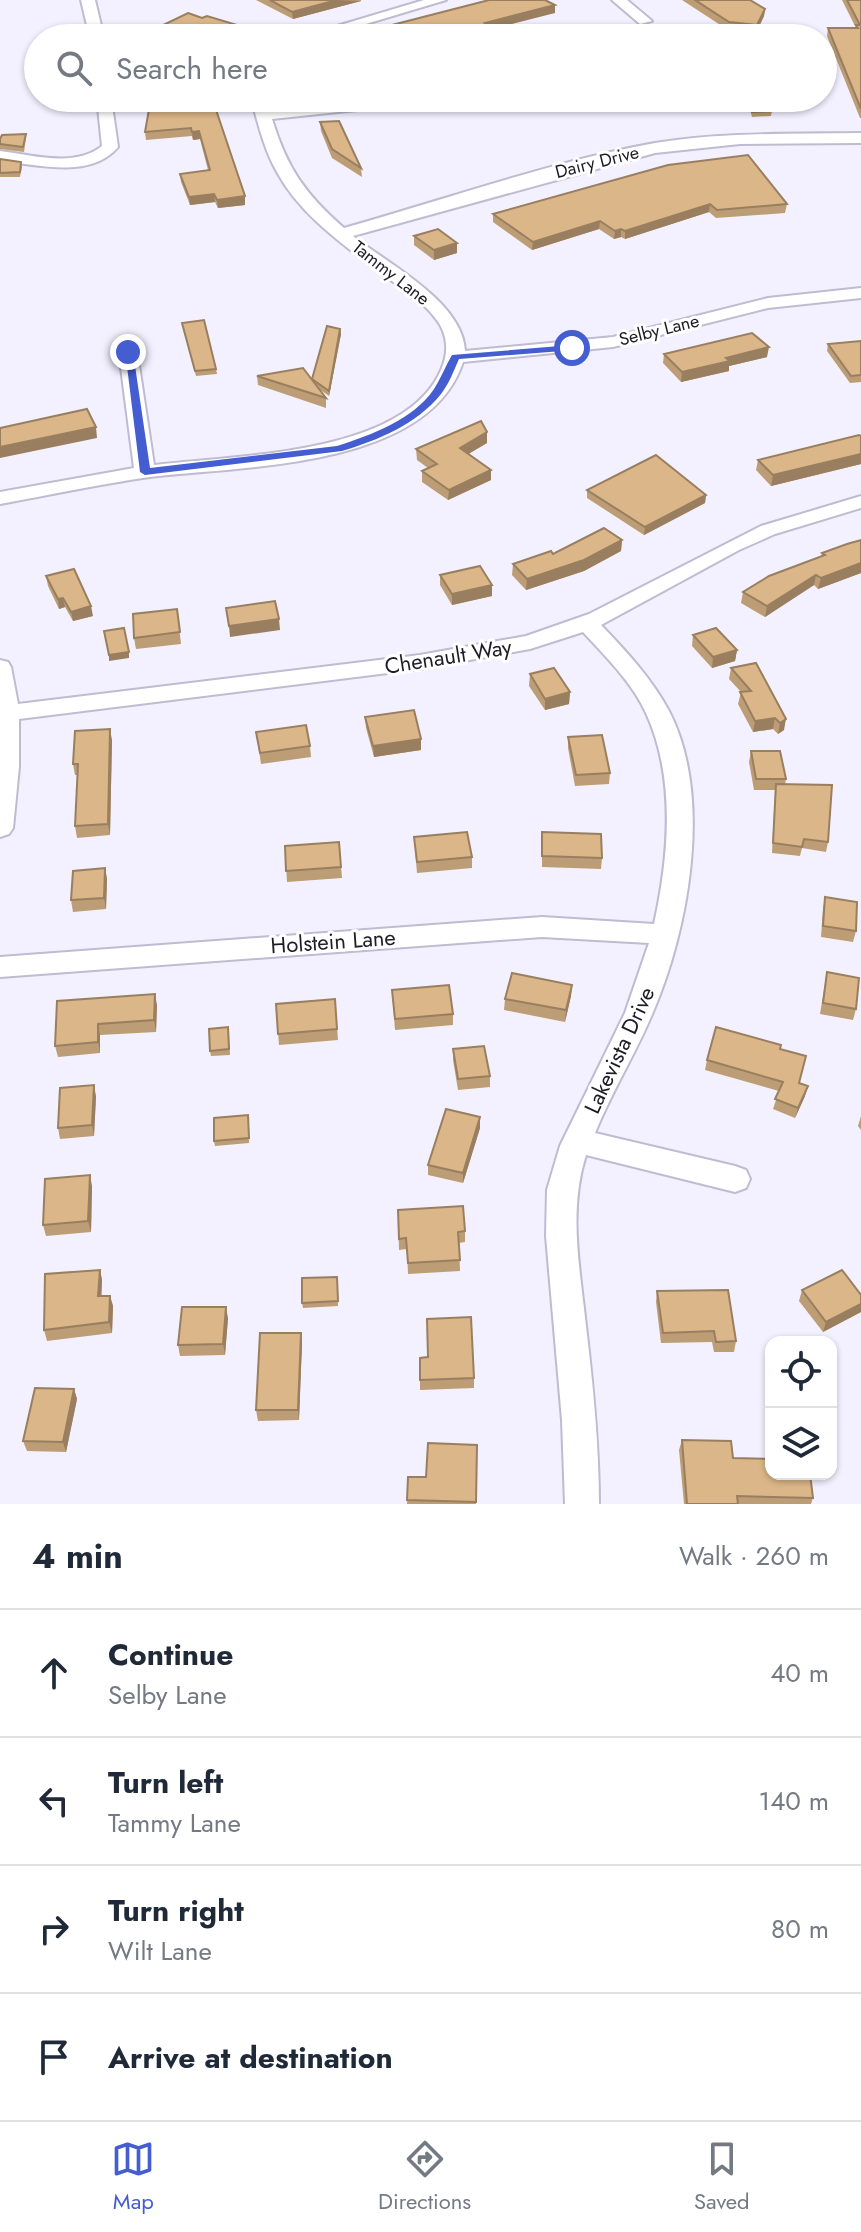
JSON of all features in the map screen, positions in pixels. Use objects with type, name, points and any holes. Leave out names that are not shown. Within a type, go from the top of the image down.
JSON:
[{"type":"street","points":[[88,0],[94,24]]},
{"type":"street","points":[[354,24],[439,0]]},
{"type":"street","points":[[619,0],[645,21]]},
{"type":"street","points":[[0,156],[69,162],[99,156],[110,147],[106,112]]},
{"type":"street","name":"Tammy Lane","points":[[263,112],[281,165],[292,183],[341,234],[443,315],[456,343],[455,357]]},
{"type":"street","name":"Dairy Drive","points":[[341,234],[655,148],[740,139],[861,138]]},
{"type":"street","name":"Selby Lane","points":[[455,357],[613,342],[768,303],[861,293]]},
{"type":"street","points":[[128,352],[145,472]]},
{"type":"street","points":[[0,498],[145,472],[305,455],[368,440],[391,430],[426,404],[449,375],[455,357]]},
{"type":"street","name":"Chenault Way","points":[[8,713],[420,662],[530,642],[587,623],[732,546],[798,520],[861,502]]},
{"type":"street","name":"Lakevista Drive","points":[[582,1504],[583,1462],[562,1230],[562,1190],[578,1141],[640,1011],[665,935],[678,830],[677,775],[671,743],[640,684],[587,623]]},
{"type":"street","points":[[0,667],[8,713],[8,780],[0,828]]},
{"type":"street","name":"Holstein Lane","points":[[0,967],[542,927],[598,928],[665,935]]},
{"type":"street","points":[[578,1141],[735,1179]]},
{"type":"building","points":[[270,0],[337,0],[292,12]]},
{"type":"building","points":[[489,0],[545,0],[555,5],[487,24],[396,24]]},
{"type":"building","points":[[695,0],[750,0],[765,9],[758,24],[729,22]]},
{"type":"building","points":[[847,0],[861,0],[861,109],[837,50],[837,28],[858,28],[856,25],[860,25]]},
{"type":"building","points":[[188,13],[234,24],[165,24]]},
{"type":"building","points":[[149,112],[217,112],[245,196],[217,200],[214,194],[189,197],[180,174],[210,170],[199,131],[192,132],[191,128],[145,132]]},
{"type":"building","points":[[339,121],[361,168],[332,149],[320,122]]},
{"type":"building","points":[[26,134],[23,147],[0,144],[2,135]]},
{"type":"building","points":[[748,155],[787,204],[717,210],[710,204],[625,231],[615,231],[600,221],[533,242],[493,214],[668,165]]},
{"type":"building","points":[[0,159],[21,162],[20,172],[0,173]]},
{"type":"building","points":[[438,229],[457,243],[434,250],[414,236]]},
{"type":"building","points":[[204,320],[216,369],[195,371],[182,323]]},
{"type":"building","points":[[327,326],[340,329],[329,391],[312,379]]},
{"type":"building","points":[[752,333],[769,347],[726,358],[730,361],[682,372],[664,354]]},
{"type":"building","points":[[861,341],[861,375],[851,376],[828,344]]},
{"type":"building","points":[[303,368],[326,398],[257,376]]},
{"type":"building","points":[[87,409],[96,427],[0,447],[0,428]]},
{"type":"building","points":[[481,421],[487,432],[460,448],[491,470],[449,490],[422,471],[437,464],[416,449]]},
{"type":"building","points":[[859,435],[861,454],[773,475],[758,460]]},
{"type":"building","points":[[656,455],[706,495],[645,527],[587,490]]},
{"type":"building","points":[[604,528],[622,540],[584,560],[527,579],[513,564],[551,551],[553,554]]},
{"type":"building","points":[[861,540],[861,563],[821,578],[816,575],[767,606],[743,592],[769,576]]},
{"type":"building","points":[[480,566],[492,585],[452,594],[440,575]]},
{"type":"building","points":[[74,569],[91,606],[71,612],[63,598],[58,599],[46,576]]},
{"type":"building","points":[[275,601],[279,619],[229,626],[226,608]]},
{"type":"building","points":[[177,609],[180,632],[134,638],[133,614]]},
{"type":"building","points":[[124,628],[129,652],[109,655],[104,631]]},
{"type":"building","points":[[716,628],[737,650],[713,657],[693,635]]},
{"type":"building","points":[[756,663],[786,719],[780,723],[775,718],[755,721],[740,692],[751,691],[731,668]]},
{"type":"building","points":[[554,668],[570,692],[545,699],[530,674]]},
{"type":"building","points":[[414,710],[421,739],[373,746],[365,717]]},
{"type":"building","points":[[306,725],[310,746],[260,753],[256,732]]},
{"type":"building","points":[[110,729],[108,824],[75,826],[78,764],[73,764],[75,731]]},
{"type":"building","points":[[602,735],[610,773],[576,775],[568,737]]},
{"type":"building","points":[[751,751],[780,751],[786,779],[756,779]]},
{"type":"building","points":[[776,784],[832,785],[828,842],[804,839],[802,847],[773,843]]},
{"type":"building","points":[[467,832],[472,857],[417,862],[414,837]]},
{"type":"building","points":[[542,832],[601,834],[602,858],[542,856]]},
{"type":"building","points":[[339,842],[341,867],[286,871],[285,846]]},
{"type":"building","points":[[105,868],[104,898],[71,900],[73,871]]},
{"type":"building","points":[[825,897],[857,902],[856,931],[823,926]]},
{"type":"building","points":[[827,972],[859,978],[856,1009],[823,1003]]},
{"type":"building","points":[[512,973],[572,985],[566,1010],[505,999]]},
{"type":"building","points":[[449,985],[453,1014],[395,1019],[392,990]]},
{"type":"building","points":[[155,994],[154,1020],[98,1024],[98,1042],[55,1046],[57,1001]]},
{"type":"building","points":[[335,999],[337,1029],[278,1034],[276,1004]]},
{"type":"building","points":[[228,1027],[229,1049],[210,1051],[209,1029]]},
{"type":"building","points":[[716,1027],[781,1045],[780,1049],[806,1056],[799,1083],[808,1086],[798,1108],[775,1099],[783,1082],[707,1060]]},
{"type":"building","points":[[484,1046],[490,1076],[458,1079],[453,1049]]},
{"type":"building","points":[[94,1085],[92,1125],[58,1128],[60,1088]]},
{"type":"building","points":[[446,1109],[480,1117],[463,1173],[428,1165]]},
{"type":"building","points":[[248,1115],[249,1138],[214,1141],[214,1118]]},
{"type":"building","points":[[90,1175],[88,1221],[43,1225],[45,1179]]},
{"type":"building","points":[[463,1206],[465,1231],[458,1232],[460,1260],[408,1263],[406,1238],[399,1239],[398,1210]]},
{"type":"building","points":[[100,1270],[98,1296],[110,1296],[109,1322],[44,1330],[45,1274]]},
{"type":"building","points":[[842,1270],[861,1295],[861,1304],[826,1322],[802,1290]]},
{"type":"building","points":[[337,1277],[338,1301],[302,1303],[302,1278]]},
{"type":"building","points":[[728,1290],[736,1341],[716,1342],[714,1331],[663,1333],[657,1291]]},
{"type":"building","points":[[182,1307],[226,1307],[223,1344],[178,1345]]},
{"type":"building","points":[[471,1317],[474,1378],[420,1380],[420,1358],[428,1357],[427,1319]]},
{"type":"building","points":[[260,1333],[301,1333],[298,1410],[256,1410]]},
{"type":"building","points":[[35,1388],[74,1389],[63,1442],[23,1441]]},
{"type":"building","points":[[682,1440],[731,1441],[733,1458],[765,1459],[765,1480],[811,1480],[813,1498],[737,1496],[738,1504],[687,1504]]},
{"type":"building","points":[[428,1443],[477,1445],[476,1502],[407,1500],[408,1477],[426,1477]]},
{"type":"route","points":[[128,352],[145,472],[338,449],[368,440],[407,420],[438,392],[449,375],[455,357],[572,348]]}]
